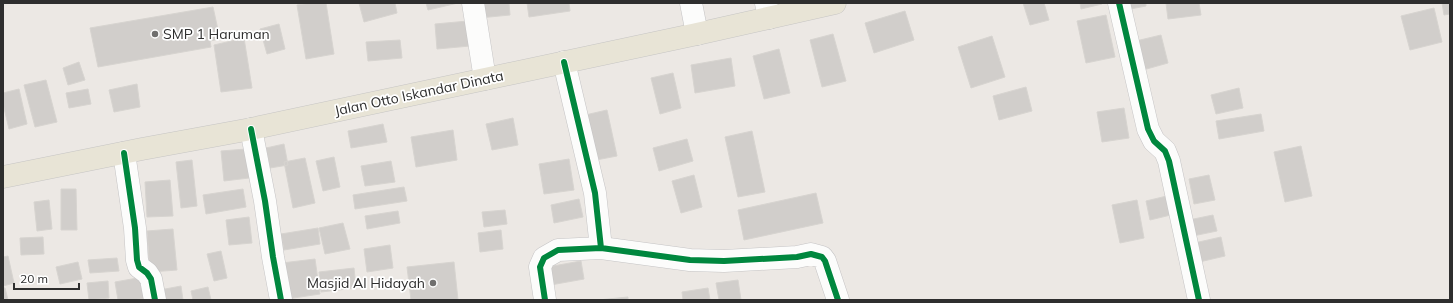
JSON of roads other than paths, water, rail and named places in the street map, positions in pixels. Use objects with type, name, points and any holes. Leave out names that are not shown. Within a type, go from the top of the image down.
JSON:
[{"type":"main road","name":"Jalan Otto Iskandar Dinata","points":[[3,177],[251,129],[697,34],[767,10],[835,3]]},
{"type":"street","points":[[473,3],[485,79]]},
{"type":"street","points":[[691,3],[697,34]]},
{"type":"street","points":[[1119,3],[1148,129],[1154,141],[1165,151],[1169,161],[1199,300]]},
{"type":"street","points":[[564,62],[595,193],[601,248]]},
{"type":"street","points":[[251,129],[265,201],[280,300]]},
{"type":"street","points":[[124,153],[135,228],[138,267],[147,273],[155,300]]},
{"type":"street","points":[[545,300],[540,266],[544,258],[558,250],[601,248],[690,260],[724,261],[797,257],[811,254],[822,257],[825,260],[838,300]]},
{"type":"place","name":"SMP 1 Haruman","points":[[155,34]]},
{"type":"place","name":"Masjid Al Hidayah","points":[[433,283]]}]
